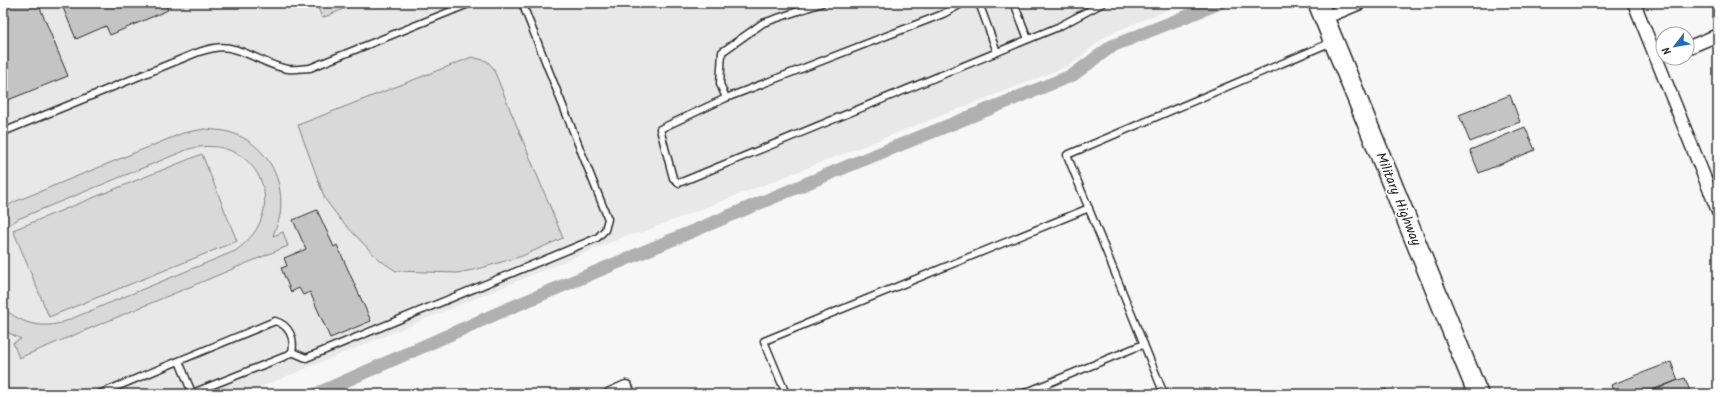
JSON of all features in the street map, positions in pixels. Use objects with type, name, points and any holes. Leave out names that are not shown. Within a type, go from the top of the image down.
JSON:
[{"type":"main road","name":"Military Highway","points":[[1321,11],[1478,394]]},
{"type":"street","points":[[1321,11],[1360,3]]},
{"type":"street","points":[[1634,3],[1655,48]]},
{"type":"street","points":[[1695,45],[1718,35]]},
{"type":"street","points":[[1663,66],[1715,196],[1718,210]]},
{"type":"street","points":[[610,394],[628,390]]},
{"type":"lane","points":[[3,132],[196,53],[215,48],[231,49],[247,54],[268,64],[289,69],[310,68],[471,3]]},
{"type":"lane","points":[[179,361],[191,394],[292,352],[306,358],[597,238],[605,230],[608,219],[522,3]]},
{"type":"lane","points":[[726,98],[720,84],[722,52],[763,23],[822,3]]},
{"type":"lane","points":[[963,3],[943,14],[726,98],[660,129],[673,178],[679,183],[1058,27],[1104,3]]},
{"type":"lane","points":[[979,3],[997,52]]},
{"type":"lane","points":[[1014,3],[1028,39]]},
{"type":"lane","points":[[1164,394],[1067,154],[1333,42]]},
{"type":"lane","points":[[786,394],[764,341],[1089,208]]},
{"type":"lane","points":[[99,394],[275,321],[283,324],[289,331],[294,344],[292,352]]},
{"type":"lane","points":[[1022,394],[1144,344]]},
{"type":"shaded area","points":[[3,3],[1184,3],[1107,35],[1071,65],[640,233],[626,236],[244,394],[3,394]]},
{"type":"shaded area","points":[[316,3],[358,3],[322,18]]},
{"type":"shaded area","points":[[472,57],[487,61],[493,68],[563,238],[522,256],[478,269],[457,273],[396,271],[378,259],[340,219],[325,199],[298,125]]},
{"type":"shaded area","points":[[204,129],[233,133],[258,148],[266,157],[277,179],[280,190],[280,215],[273,236],[283,232],[288,246],[19,358],[13,343],[21,339],[3,330],[3,308],[16,317],[30,323],[37,325],[53,325],[235,251],[253,234],[263,215],[264,196],[260,178],[249,163],[233,152],[213,147],[189,149],[18,219],[3,229],[3,209],[14,202],[183,133]]},
{"type":"shaded area","points":[[202,154],[237,241],[49,317],[13,230]]},
{"type":"building","points":[[3,3],[38,3],[68,76],[3,102]]},
{"type":"building","points":[[61,3],[165,3],[168,10],[110,35],[106,26],[76,39]]},
{"type":"building","points":[[1510,95],[1520,122],[1470,142],[1459,115]]},
{"type":"building","points":[[1525,127],[1535,150],[1479,173],[1470,150]]},
{"type":"building","points":[[317,210],[334,247],[337,245],[371,321],[330,338],[310,292],[303,295],[299,288],[291,292],[281,268],[287,266],[284,258],[306,249],[293,220]]},
{"type":"building","points":[[1671,362],[1678,380],[1642,394],[1614,394],[1611,385]]},
{"type":"building","points":[[1685,378],[1691,394],[1645,394],[1678,380]]},
{"type":"building","points":[[1386,389],[1388,394],[1374,394]]},
{"type":"waterway","points":[[316,394],[505,310],[848,166],[1073,75],[1112,46],[1220,3]]}]
